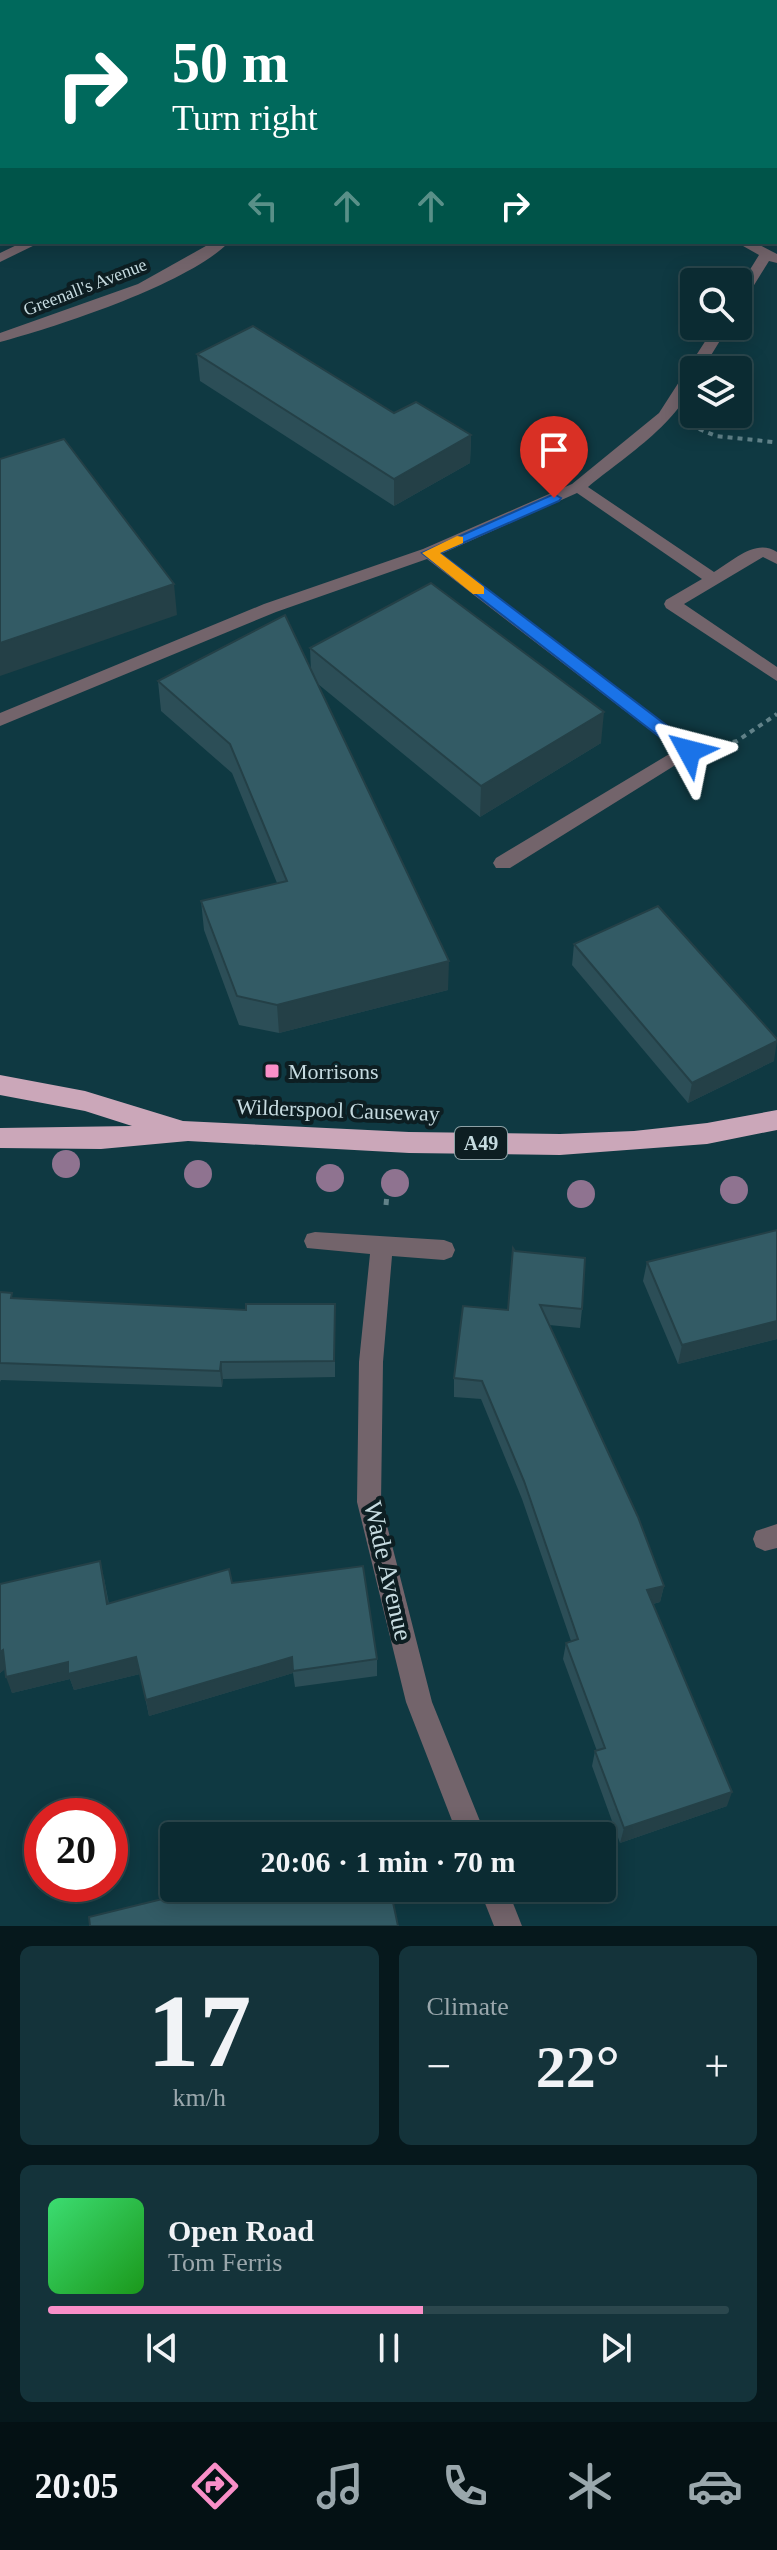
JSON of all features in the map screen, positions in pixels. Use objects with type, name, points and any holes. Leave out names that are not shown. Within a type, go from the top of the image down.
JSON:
[{"type":"highway","name":"Wilderspool Causeway","points":[[0,1085],[85,1101],[183,1131]]},
{"type":"highway","name":"Wilderspool Causeway","points":[[0,1138],[80,1140],[183,1131],[482,1144],[662,1140],[727,1132],[777,1120]]},
{"type":"street","points":[[0,258],[30,244]]},
{"type":"street","name":"Greenall's Avenue","points":[[0,338],[137,287],[179,268],[219,244]]},
{"type":"street","points":[[747,244],[772,257],[752,282]]},
{"type":"street","points":[[0,720],[270,608],[429,553],[578,487],[665,416],[713,340]]},
{"type":"street","points":[[578,487],[714,579]]},
{"type":"street","points":[[777,559],[763,550],[672,604],[777,675]]},
{"type":"street","points":[[429,553],[689,751],[503,863]]},
{"type":"street","points":[[315,1241],[444,1250]]},
{"type":"street","name":"Wade Avenue","points":[[382,1246],[371,1362],[369,1502],[419,1702],[466,1822]]},
{"type":"street","points":[[499,1902],[508,1926]]},
{"type":"path","points":[[665,416],[716,436],[773,442]]},
{"type":"path","points":[[689,751],[737,741],[777,714]]},
{"type":"path","points":[[382,1246],[393,1140]]},
{"type":"building","points":[[253,326],[394,413],[416,402],[471,435],[394,479],[197,354]]},
{"type":"building","points":[[64,439],[174,584],[0,643],[0,459]]},
{"type":"building","points":[[431,583],[604,712],[481,786],[310,648]]},
{"type":"building","points":[[285,615],[449,961],[277,1005],[237,996],[201,901],[287,881],[230,744],[158,681]]},
{"type":"building","points":[[658,906],[777,1039],[692,1083],[574,944]]},
{"type":"building","points":[[777,1230],[777,1321],[682,1345],[647,1262]]},
{"type":"building","points":[[513,1248],[515,1251],[585,1258],[582,1309],[540,1305],[638,1517],[664,1586],[647,1590],[732,1792],[624,1828],[595,1751],[605,1748],[566,1643],[578,1639],[524,1481],[482,1381],[454,1378],[463,1306],[508,1310]]},
{"type":"building","points":[[0,1292],[12,1293],[11,1298],[246,1310],[246,1304],[335,1304],[334,1361],[221,1362],[220,1371],[0,1363]]},
{"type":"building","points":[[100,1561],[107,1604],[229,1569],[232,1583],[363,1566],[377,1659],[293,1671],[292,1657],[146,1700],[136,1657],[68,1674],[68,1662],[6,1677],[3,1650],[0,1652],[0,1584]]},
{"type":"building","points":[[160,1900],[160,1902],[393,1902],[398,1926],[90,1926],[89,1917]]},
{"type":"slow traffic","points":[[457,540],[429,553],[479,590]]},
{"type":"place","name":"Morrisons","points":[[272,1071]]},
{"type":"route","points":[[554,498],[429,553],[689,751]]}]
